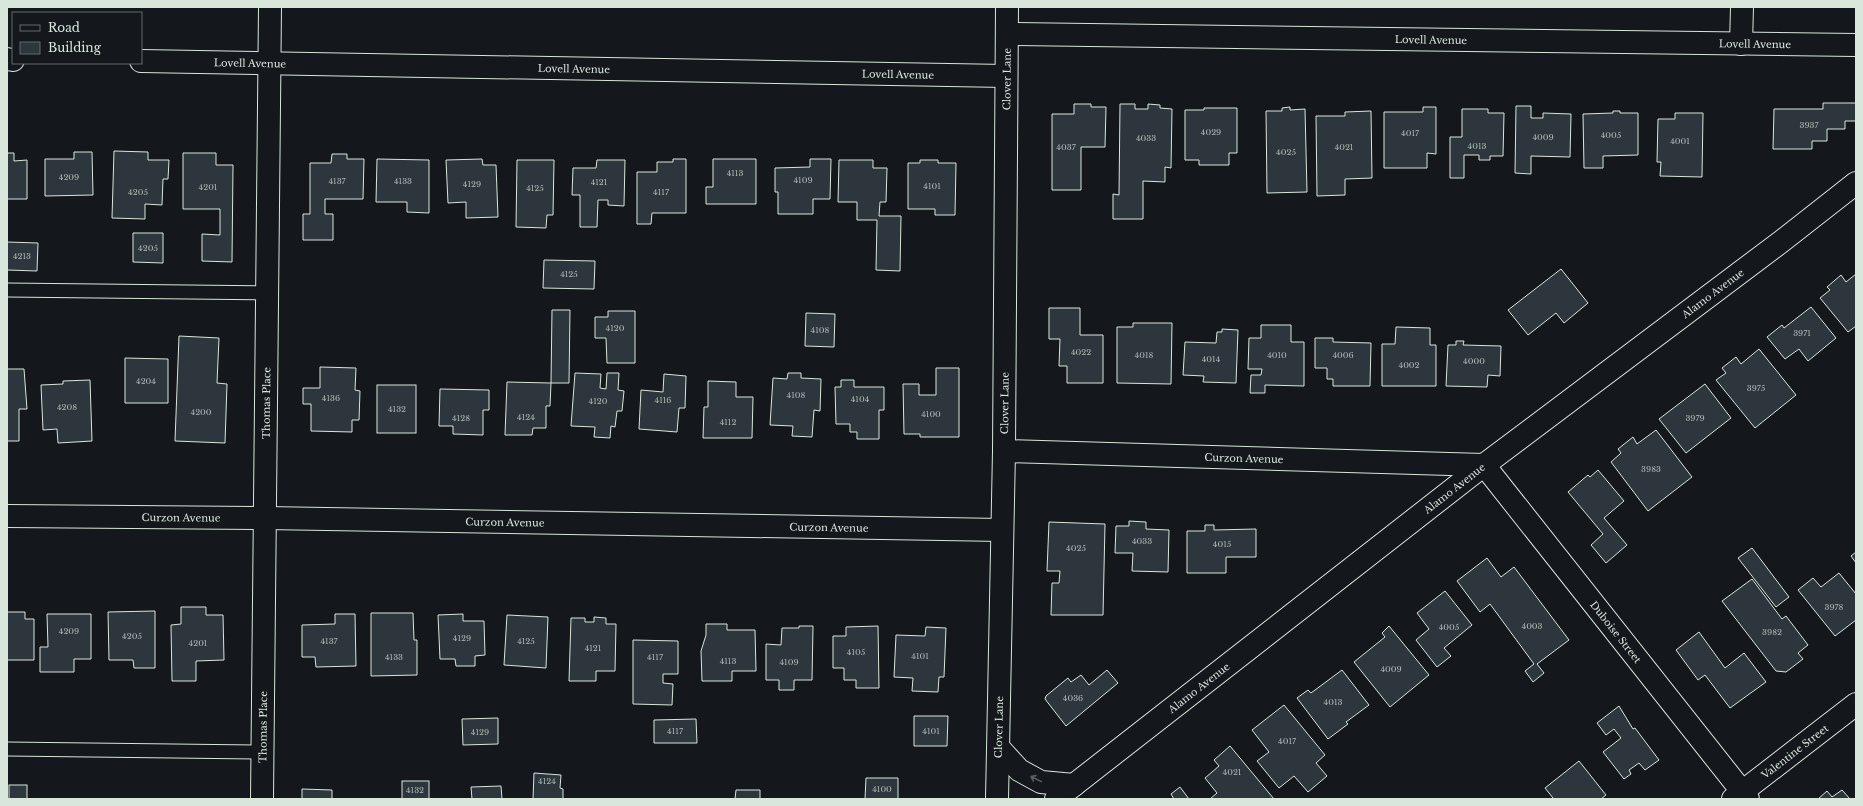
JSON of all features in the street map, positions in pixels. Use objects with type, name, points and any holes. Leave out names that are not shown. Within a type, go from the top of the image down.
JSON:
[{"type":"street","name":"Thomas Place","points":[[262,799],[270,7]]},
{"type":"street","name":"Clover Lane","points":[[997,799],[1004,451],[1007,7]]},
{"type":"street","points":[[1741,44],[1742,7]]},
{"type":"street","name":"Lovell Avenue","points":[[1007,34],[1856,45]]},
{"type":"street","name":"Lovell Avenue","points":[[142,61],[270,62],[1006,76]]},
{"type":"street","name":"Alamo Avenue","points":[[1056,799],[1484,465],[1776,246],[1856,183]]},
{"type":"street","name":"Curzon Avenue","points":[[1004,451],[1484,465]]},
{"type":"street","name":"Duboise Street","points":[[1484,465],[1741,797]]},
{"type":"street","name":"Curzon Avenue","points":[[7,516],[265,518],[1002,530]]},
{"type":"street","name":"Valentine Street","points":[[1741,797],[1856,704]]},
{"type":"street","points":[[999,748],[1019,770],[1041,782],[1074,785]]},
{"type":"lane","points":[[7,290],[267,293]]},
{"type":"lane","points":[[7,749],[263,752]]},
{"type":"building","points":[[1823,103],[1856,103],[1856,121],[1845,121],[1845,129],[1827,129],[1827,141],[1812,141],[1812,149],[1773,149],[1774,109],[1823,109]]},
{"type":"building","points":[[1074,104],[1091,104],[1091,107],[1106,107],[1105,147],[1081,147],[1081,190],[1052,190],[1052,114],[1074,114]]},
{"type":"building","points":[[1120,104],[1135,104],[1135,109],[1148,109],[1148,104],[1160,105],[1160,108],[1172,109],[1171,168],[1165,167],[1165,182],[1143,181],[1143,219],[1113,219],[1113,194],[1119,195]]},
{"type":"building","points":[[1516,106],[1531,106],[1531,118],[1543,118],[1543,113],[1571,114],[1570,157],[1531,156],[1531,174],[1515,173]]},
{"type":"building","points":[[1290,107],[1290,110],[1305,109],[1307,192],[1267,193],[1266,111],[1282,111],[1282,108]]},
{"type":"building","points":[[1423,107],[1436,107],[1436,154],[1427,153],[1427,168],[1384,168],[1384,112],[1423,112]]},
{"type":"building","points":[[1204,108],[1237,108],[1237,153],[1229,153],[1229,165],[1199,165],[1199,160],[1185,160],[1185,110],[1204,110]]},
{"type":"building","points":[[1462,109],[1488,109],[1488,113],[1504,113],[1503,156],[1490,156],[1490,160],[1479,160],[1479,155],[1464,155],[1464,178],[1450,178],[1450,137],[1462,137]]},
{"type":"building","points":[[1371,111],[1372,178],[1345,179],[1345,195],[1317,196],[1316,116],[1345,116],[1345,112]]},
{"type":"building","points":[[1613,111],[1620,111],[1620,113],[1638,113],[1638,155],[1603,156],[1603,168],[1584,168],[1583,114],[1613,113]]},
{"type":"building","points":[[1675,113],[1703,113],[1702,177],[1660,176],[1661,162],[1657,162],[1658,119],[1675,119]]},
{"type":"building","points":[[114,151],[148,152],[148,160],[169,160],[168,179],[163,179],[162,205],[145,204],[145,219],[112,218]]},
{"type":"building","points":[[74,152],[92,152],[93,195],[45,196],[45,159],[74,159]]},
{"type":"building","points":[[7,153],[14,153],[14,161],[27,160],[27,199],[7,199]]},
{"type":"building","points":[[183,153],[216,153],[216,165],[233,165],[232,262],[202,261],[202,234],[220,235],[220,209],[183,209]]},
{"type":"building","points":[[332,154],[347,154],[347,159],[364,159],[363,199],[325,199],[325,214],[333,214],[333,240],[303,240],[303,214],[310,214],[310,163],[331,163]]},
{"type":"building","points":[[377,159],[429,160],[429,213],[407,212],[407,202],[376,202]]},
{"type":"building","points":[[482,159],[483,165],[496,165],[498,217],[466,218],[466,202],[448,203],[446,160]]},
{"type":"building","points":[[673,159],[686,159],[686,213],[652,213],[651,224],[637,224],[637,172],[657,172],[657,162],[673,162]]},
{"type":"building","points":[[713,159],[756,159],[756,204],[706,204],[706,187],[713,187]]},
{"type":"building","points":[[810,159],[831,159],[830,199],[813,199],[813,214],[778,214],[778,192],[775,192],[775,168],[810,167]]},
{"type":"building","points":[[517,160],[554,160],[553,215],[547,215],[546,228],[516,227]]},
{"type":"building","points":[[597,160],[625,160],[624,206],[608,205],[608,200],[598,200],[597,227],[580,227],[580,195],[572,195],[573,168],[596,168]]},
{"type":"building","points":[[839,160],[873,160],[873,168],[887,168],[886,202],[880,202],[879,216],[901,216],[900,271],[876,270],[877,220],[857,220],[857,202],[838,202]]},
{"type":"building","points":[[920,160],[938,160],[938,163],[956,163],[955,215],[935,215],[935,209],[908,209],[908,163],[920,163]]},
{"type":"building","points":[[133,233],[163,233],[163,263],[133,262]]},
{"type":"building","points":[[7,242],[38,243],[37,271],[7,270]]},
{"type":"building","points":[[544,260],[595,261],[594,289],[543,288]]},
{"type":"building","points":[[1561,269],[1588,303],[1564,323],[1556,313],[1528,335],[1508,310]]},
{"type":"building","points":[[1856,274],[1856,326],[1848,332],[1820,298],[1830,290],[1827,287],[1841,275],[1846,282]]},
{"type":"building","points":[[1811,307],[1836,338],[1808,361],[1799,349],[1785,359],[1767,337],[1782,325],[1784,328]]},
{"type":"building","points":[[1049,308],[1080,308],[1080,335],[1103,335],[1103,383],[1067,383],[1067,366],[1059,366],[1060,339],[1049,339]]},
{"type":"building","points":[[552,310],[570,310],[569,383],[551,383]]},
{"type":"building","points":[[608,311],[635,311],[635,363],[607,363],[606,338],[595,338],[595,317],[608,317]]},
{"type":"building","points":[[806,313],[835,314],[834,347],[805,346]]},
{"type":"building","points":[[1133,323],[1172,323],[1171,384],[1117,383],[1117,327],[1133,327]]},
{"type":"building","points":[[1261,325],[1291,325],[1291,342],[1304,342],[1304,386],[1265,385],[1265,393],[1250,393],[1251,375],[1261,375],[1262,369],[1248,369],[1249,338],[1261,338]]},
{"type":"building","points":[[1396,327],[1430,328],[1430,345],[1436,345],[1436,386],[1382,386],[1382,344],[1395,344]]},
{"type":"building","points":[[1222,329],[1238,330],[1236,383],[1203,382],[1204,376],[1183,375],[1185,342],[1216,343],[1217,332],[1222,332]]},
{"type":"building","points":[[179,336],[219,338],[217,383],[227,384],[225,443],[175,441]]},
{"type":"building","points":[[1315,338],[1333,338],[1333,342],[1371,343],[1370,386],[1333,386],[1333,379],[1327,379],[1327,368],[1315,368]]},
{"type":"building","points":[[1456,341],[1464,341],[1463,345],[1501,346],[1500,376],[1488,375],[1487,387],[1446,386],[1448,345],[1456,345]]},
{"type":"building","points":[[1759,349],[1796,395],[1755,428],[1716,380],[1726,373],[1722,368],[1736,357],[1741,364]]},
{"type":"building","points":[[125,358],[168,359],[168,403],[125,403]]},
{"type":"building","points":[[320,367],[356,368],[355,390],[360,391],[359,420],[352,420],[352,432],[311,431],[311,404],[303,404],[303,388],[320,388]]},
{"type":"building","points":[[936,368],[959,368],[959,437],[920,437],[920,434],[904,434],[903,384],[919,384],[919,395],[936,395]]},
{"type":"building","points":[[7,369],[24,369],[27,409],[19,409],[19,441],[7,441]]},
{"type":"building","points":[[575,373],[601,374],[600,388],[606,389],[607,373],[619,373],[618,390],[624,391],[622,411],[617,411],[615,427],[611,426],[610,438],[594,437],[595,427],[571,426]]},
{"type":"building","points":[[788,373],[801,373],[801,378],[821,379],[820,411],[814,410],[812,437],[792,436],[793,426],[770,425],[773,378],[787,379]]},
{"type":"building","points":[[664,374],[686,376],[685,408],[679,408],[677,432],[639,429],[641,390],[663,392]]},
{"type":"building","points":[[90,380],[92,441],[58,443],[57,429],[43,430],[41,385],[63,384],[63,381]]},
{"type":"building","points":[[841,380],[854,380],[854,387],[884,387],[884,410],[879,410],[879,439],[857,439],[857,432],[850,432],[850,424],[836,424],[835,387],[841,387]]},
{"type":"building","points":[[708,381],[736,382],[736,397],[753,397],[752,438],[703,438],[704,407],[708,407]]},
{"type":"building","points":[[507,382],[551,383],[550,406],[546,406],[546,428],[533,428],[532,435],[505,435]]},
{"type":"building","points":[[1705,384],[1731,418],[1686,453],[1659,419]]},
{"type":"building","points":[[377,385],[416,385],[416,433],[377,433]]},
{"type":"building","points":[[440,389],[489,390],[489,410],[483,410],[483,435],[453,434],[453,426],[439,426]]},
{"type":"building","points":[[1656,430],[1692,477],[1648,511],[1611,462],[1621,453],[1618,449],[1633,437],[1637,444]]},
{"type":"building","points":[[1598,470],[1624,501],[1604,518],[1627,545],[1606,563],[1591,545],[1603,534],[1568,492],[1588,475],[1590,477]]},
{"type":"building","points":[[1129,521],[1146,522],[1146,529],[1169,530],[1168,572],[1132,571],[1133,553],[1115,553],[1116,526],[1129,526]]},
{"type":"building","points":[[1049,522],[1105,524],[1103,615],[1051,615],[1052,583],[1059,583],[1060,571],[1047,571]]},
{"type":"building","points":[[1205,525],[1214,525],[1214,530],[1256,529],[1256,557],[1226,557],[1226,573],[1187,573],[1187,531],[1205,531]]},
{"type":"building","points":[[1752,548],[1789,597],[1776,607],[1738,558]]},
{"type":"building","points":[[1856,552],[1856,563],[1851,556]]},
{"type":"building","points":[[1487,558],[1501,577],[1514,567],[1569,640],[1537,664],[1544,673],[1533,682],[1525,671],[1534,664],[1490,604],[1480,612],[1457,581]]},
{"type":"building","points":[[1839,573],[1856,594],[1856,620],[1835,636],[1798,590],[1813,578],[1821,587]]},
{"type":"building","points":[[1752,579],[1782,619],[1786,616],[1808,645],[1798,653],[1803,659],[1786,672],[1776,671],[1722,601]]},
{"type":"building","points":[[1445,591],[1472,625],[1444,648],[1451,656],[1437,667],[1416,640],[1429,629],[1417,613]]},
{"type":"building","points":[[181,607],[206,607],[206,615],[223,615],[224,660],[196,661],[196,681],[172,681],[171,625],[181,624]]},
{"type":"building","points":[[155,611],[155,668],[134,668],[133,660],[109,660],[108,612]]},
{"type":"building","points":[[7,612],[25,612],[25,619],[34,619],[34,660],[7,660]]},
{"type":"building","points":[[371,613],[413,613],[414,640],[417,640],[417,675],[371,676]]},
{"type":"building","points":[[47,614],[91,614],[91,659],[74,659],[74,672],[40,672],[40,647],[48,647]]},
{"type":"building","points":[[335,614],[355,614],[356,666],[316,667],[315,657],[302,657],[302,625],[335,624]]},
{"type":"building","points":[[463,614],[463,621],[484,621],[485,655],[475,656],[475,666],[456,666],[455,659],[440,659],[438,615]]},
{"type":"building","points":[[507,615],[548,617],[546,668],[504,665]]},
{"type":"building","points":[[594,617],[606,618],[606,624],[616,624],[615,671],[596,671],[596,681],[569,681],[571,618],[585,618],[585,622],[594,622]]},
{"type":"building","points":[[706,624],[727,624],[727,630],[755,630],[756,671],[732,671],[732,681],[702,681],[701,651],[706,635]]},
{"type":"building","points":[[799,626],[813,626],[812,680],[794,680],[794,690],[779,690],[779,680],[766,680],[766,644],[781,645],[782,628],[799,628]]},
{"type":"building","points":[[878,626],[879,688],[856,688],[856,680],[844,680],[844,668],[833,668],[833,636],[846,636],[846,627]]},
{"type":"building","points":[[1389,626],[1429,675],[1390,707],[1354,662],[1385,637],[1382,633]]},
{"type":"building","points":[[926,627],[946,628],[944,677],[939,677],[938,692],[912,691],[913,678],[894,677],[896,635],[925,636]]},
{"type":"building","points":[[1699,632],[1725,668],[1744,653],[1766,682],[1730,708],[1705,675],[1698,680],[1676,650]]},
{"type":"building","points":[[633,640],[678,641],[678,674],[663,674],[663,683],[673,684],[672,705],[633,704]]},
{"type":"building","points":[[1107,670],[1118,683],[1066,726],[1045,699],[1046,696],[1068,678],[1071,682],[1081,675],[1089,685]]},
{"type":"building","points":[[1342,670],[1369,705],[1346,722],[1348,724],[1328,739],[1297,698],[1308,690],[1311,693]]},
{"type":"building","points":[[1284,705],[1325,755],[1316,763],[1327,776],[1308,792],[1294,776],[1279,788],[1257,761],[1269,752],[1252,730]]},
{"type":"building","points":[[1619,706],[1633,729],[1635,728],[1659,760],[1645,770],[1639,763],[1629,770],[1631,774],[1624,779],[1603,752],[1621,738],[1614,729],[1606,735],[1597,723]]},
{"type":"building","points":[[914,716],[948,716],[947,746],[914,746]]},
{"type":"building","points":[[498,718],[498,744],[463,745],[462,719]]},
{"type":"building","points":[[696,719],[697,743],[654,743],[654,720]]},
{"type":"building","points":[[1230,746],[1274,799],[1210,799],[1217,793],[1205,778],[1219,766],[1214,760]]},
{"type":"building","points":[[1579,761],[1606,795],[1601,799],[1552,799],[1553,798],[1545,788]]},
{"type":"building","points":[[534,773],[561,775],[560,788],[563,789],[563,799],[533,799]]},
{"type":"building","points":[[866,778],[898,778],[898,799],[865,799]]},
{"type":"building","points":[[402,781],[429,781],[429,799],[402,799]]},
{"type":"building","points":[[9,785],[27,785],[27,799],[9,799]]},
{"type":"building","points":[[501,786],[502,799],[472,799],[471,787]]},
{"type":"building","points":[[1180,787],[1189,799],[1174,799],[1171,794]]},
{"type":"building","points":[[302,789],[332,790],[332,799],[302,799]]},
{"type":"building","points":[[736,790],[760,790],[760,799],[735,799]]},
{"type":"building","points":[[1842,790],[1850,799],[1818,799],[1827,791],[1832,797]]}]
